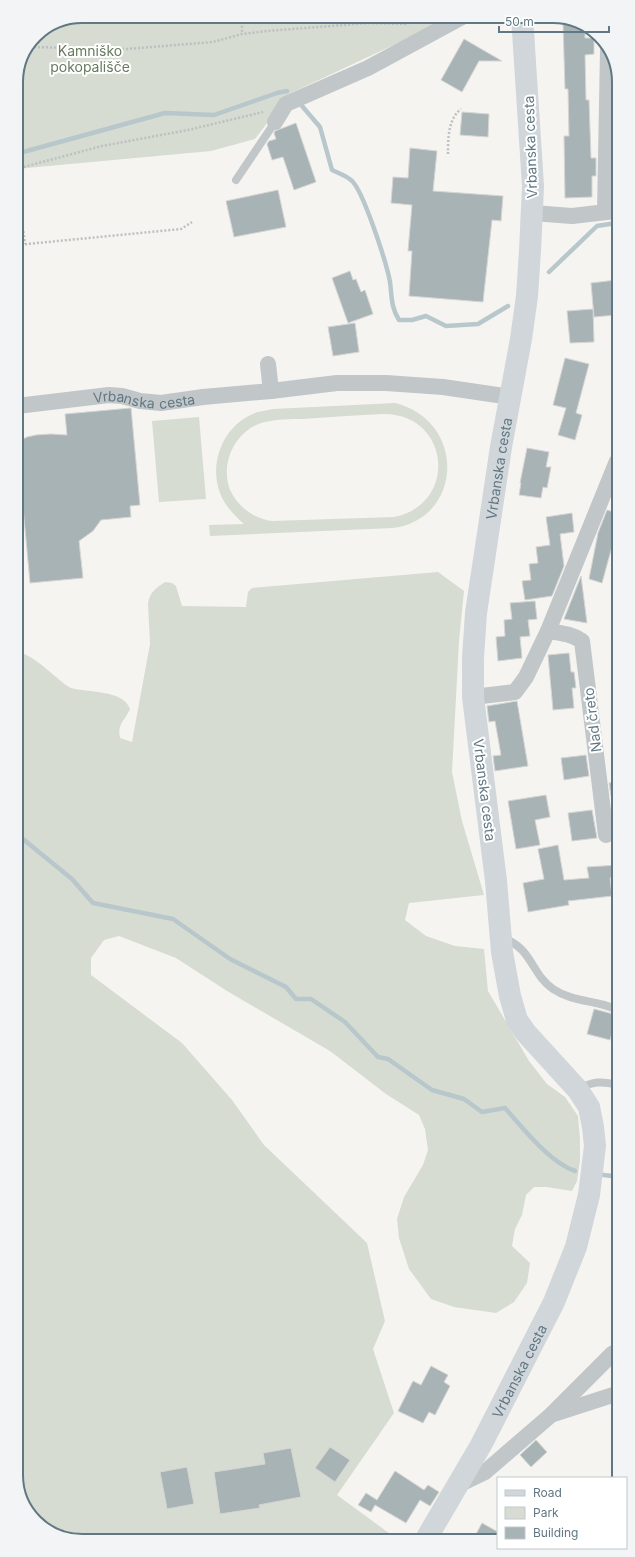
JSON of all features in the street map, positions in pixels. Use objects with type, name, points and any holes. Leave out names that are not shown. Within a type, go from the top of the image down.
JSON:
[{"type":"street","points":[[275,122],[286,104],[368,68],[451,23]]},
{"type":"street","name":"Vrbanska cesta","points":[[428,1534],[481,1444],[554,1302],[576,1247],[589,1195],[595,1146],[593,1127],[588,1107],[578,1090],[526,1033],[517,1020],[510,996],[501,937],[496,881],[473,698],[473,658],[476,613],[501,447],[511,397],[527,296],[533,213],[533,186],[522,23]]},
{"type":"street","points":[[533,213],[572,216],[610,212],[608,61]]},
{"type":"street","points":[[268,364],[270,391]]},
{"type":"street","name":"Vrbanska cesta","points":[[23,405],[109,395],[122,396],[140,401],[161,403],[203,397],[337,383],[386,383],[443,388],[511,397]]},
{"type":"street","points":[[473,698],[515,692],[526,677],[548,631],[612,471]]},
{"type":"street","name":"Nad čreto","points":[[548,631],[569,634],[582,641],[606,836]]},
{"type":"street","points":[[458,1485],[485,1472],[551,1415],[612,1354]]},
{"type":"street","points":[[551,1415],[612,1395]]},
{"type":"lane","points":[[236,180],[275,122]]},
{"type":"lane","points":[[501,937],[512,941],[522,948],[542,978],[552,988],[579,1001],[602,1004],[612,1008]]},
{"type":"lane","points":[[578,1090],[590,1083],[606,1082],[612,1084]]},
{"type":"path","points":[[242,23],[242,34]]},
{"type":"path","points":[[34,47],[127,49],[213,42],[242,34],[368,23],[408,23]]},
{"type":"path","points":[[23,167],[102,146],[188,130],[258,114],[286,104]]},
{"type":"path","points":[[448,154],[448,138],[452,121],[455,114],[461,109]]},
{"type":"path","points":[[23,228],[25,244],[181,229],[192,222]]},
{"type":"green space","name":"Kamniško pokopališče","points":[[437,23],[289,94],[255,139],[211,151],[23,168],[23,78],[27,59],[40,40],[59,27],[70,24]]},
{"type":"green space","points":[[395,403],[418,413],[435,429],[444,448],[447,469],[443,489],[433,507],[416,521],[393,528],[210,536],[209,525],[244,524],[230,510],[220,493],[216,468],[222,444],[236,424],[246,417],[258,412],[273,409]],"holes":[[[383,414],[405,418],[422,428],[433,443],[438,460],[437,478],[429,495],[415,509],[394,517],[272,521],[265,520],[247,511],[237,502],[230,490],[227,480],[227,469],[232,450],[244,433],[261,423],[353,415]]]},
{"type":"green space","points":[[199,417],[206,499],[159,502],[152,421]]},
{"type":"green space","points":[[438,572],[464,591],[459,641],[452,772],[462,821],[484,895],[409,903],[405,920],[426,936],[455,946],[484,949],[488,991],[529,1061],[547,1084],[565,1097],[578,1116],[580,1160],[577,1181],[572,1191],[546,1187],[534,1187],[526,1195],[522,1215],[515,1229],[512,1246],[530,1263],[527,1283],[514,1302],[496,1313],[454,1307],[431,1299],[409,1269],[399,1238],[397,1219],[404,1197],[423,1165],[428,1150],[425,1129],[419,1115],[386,1094],[330,1051],[227,991],[176,958],[119,936],[104,940],[91,958],[91,975],[182,1043],[232,1100],[264,1145],[367,1243],[385,1321],[373,1349],[394,1413],[337,1495],[390,1534],[70,1533],[56,1528],[40,1517],[33,1508],[26,1494],[23,1475],[23,654],[38,662],[71,688],[104,693],[120,698],[130,709],[122,722],[119,733],[120,738],[132,742],[150,644],[148,603],[150,596],[165,582],[172,583],[176,586],[182,606],[246,607],[248,592],[252,588]]},
{"type":"building","points":[[563,24],[583,31],[585,32],[585,38],[594,39],[594,54],[585,55],[586,100],[589,100],[591,158],[596,158],[596,176],[592,176],[592,197],[565,198],[564,136],[569,136],[568,89],[565,89]]},
{"type":"building","points":[[464,39],[502,61],[479,61],[462,92],[441,80]]},
{"type":"building","points":[[462,112],[489,114],[488,137],[460,135]]},
{"type":"building","points":[[296,123],[316,182],[294,190],[283,157],[272,160],[267,144],[269,141],[276,139],[274,133],[275,131]]},
{"type":"building","points":[[410,148],[437,151],[433,191],[503,196],[501,221],[492,220],[483,302],[409,296],[412,251],[408,251],[412,205],[391,203],[393,177],[408,178]]},
{"type":"building","points":[[278,190],[286,227],[234,237],[226,201]]},
{"type":"building","points":[[350,271],[353,280],[356,279],[361,292],[365,290],[373,314],[348,323],[332,278]]},
{"type":"building","points":[[612,280],[612,315],[594,317],[591,283]]},
{"type":"building","points":[[593,309],[594,342],[570,343],[567,311]]},
{"type":"building","points":[[355,323],[359,352],[333,356],[328,327]]},
{"type":"building","points":[[565,358],[589,364],[576,413],[582,415],[575,440],[558,435],[566,408],[553,405]]},
{"type":"building","points":[[131,408],[140,505],[130,506],[131,517],[101,520],[93,531],[79,541],[83,578],[30,583],[23,507],[23,439],[36,435],[67,435],[65,414]]},
{"type":"building","points":[[527,448],[549,452],[546,467],[551,467],[547,488],[543,487],[541,498],[519,495]]},
{"type":"building","points":[[607,510],[612,512],[612,547],[602,583],[589,579],[598,533]]},
{"type":"building","points":[[572,513],[574,532],[560,534],[564,566],[552,596],[525,600],[522,581],[531,580],[529,564],[538,563],[536,547],[550,545],[546,517]]},
{"type":"building","points":[[581,576],[587,623],[564,619]]},
{"type":"building","points":[[535,601],[537,619],[528,620],[530,636],[520,637],[522,658],[498,661],[496,637],[505,636],[504,620],[512,619],[510,603]]},
{"type":"building","points":[[569,653],[571,672],[574,672],[576,688],[572,688],[574,708],[553,710],[548,655]]},
{"type":"building","points":[[517,701],[528,766],[495,771],[493,756],[501,755],[495,721],[489,722],[487,706]]},
{"type":"building","points":[[586,755],[589,776],[564,780],[561,758]]},
{"type":"building","points":[[609,783],[612,783],[612,796],[611,796]]},
{"type":"building","points":[[546,795],[550,817],[535,820],[540,845],[516,849],[508,801]]},
{"type":"building","points":[[592,810],[597,838],[572,841],[568,813]]},
{"type":"building","points":[[558,845],[564,880],[589,878],[587,867],[612,865],[612,878],[610,878],[612,896],[568,901],[569,905],[528,912],[523,883],[544,879],[538,849]]},
{"type":"building","points":[[594,1009],[612,1014],[612,1033],[610,1040],[587,1034]]},
{"type":"building","points":[[431,1366],[448,1375],[444,1382],[450,1386],[435,1415],[429,1412],[423,1423],[398,1411],[413,1381],[421,1385]]},
{"type":"building","points":[[536,1440],[547,1452],[531,1467],[520,1455]]},
{"type":"building","points":[[330,1447],[350,1460],[335,1482],[315,1468]]},
{"type":"building","points":[[291,1448],[301,1497],[259,1505],[260,1508],[220,1514],[214,1472],[265,1464],[263,1453]]},
{"type":"building","points":[[187,1467],[194,1504],[167,1509],[160,1472]]},
{"type":"building","points":[[395,1471],[424,1490],[428,1485],[439,1492],[430,1506],[420,1500],[406,1523],[375,1505],[371,1512],[358,1505],[366,1493],[377,1500]]},
{"type":"building","points":[[482,1523],[497,1531],[497,1534],[476,1534]]},
{"type":"waterway","points":[[23,152],[165,113],[214,115],[277,93],[287,91]]},
{"type":"waterway","points":[[302,106],[320,127],[332,170],[351,180],[362,197],[384,260],[390,282],[393,306],[399,320],[412,320],[426,316],[446,326],[478,324],[508,306]]},
{"type":"waterway","points":[[549,272],[597,226],[612,224]]},
{"type":"waterway","points":[[23,839],[72,879],[93,903],[173,919],[230,959],[286,987],[296,999],[311,999],[345,1022],[378,1057],[388,1059],[432,1090],[464,1099],[482,1112],[505,1108],[537,1144],[556,1161],[575,1171]]},
{"type":"waterway","points":[[596,1174],[612,1176]]}]
